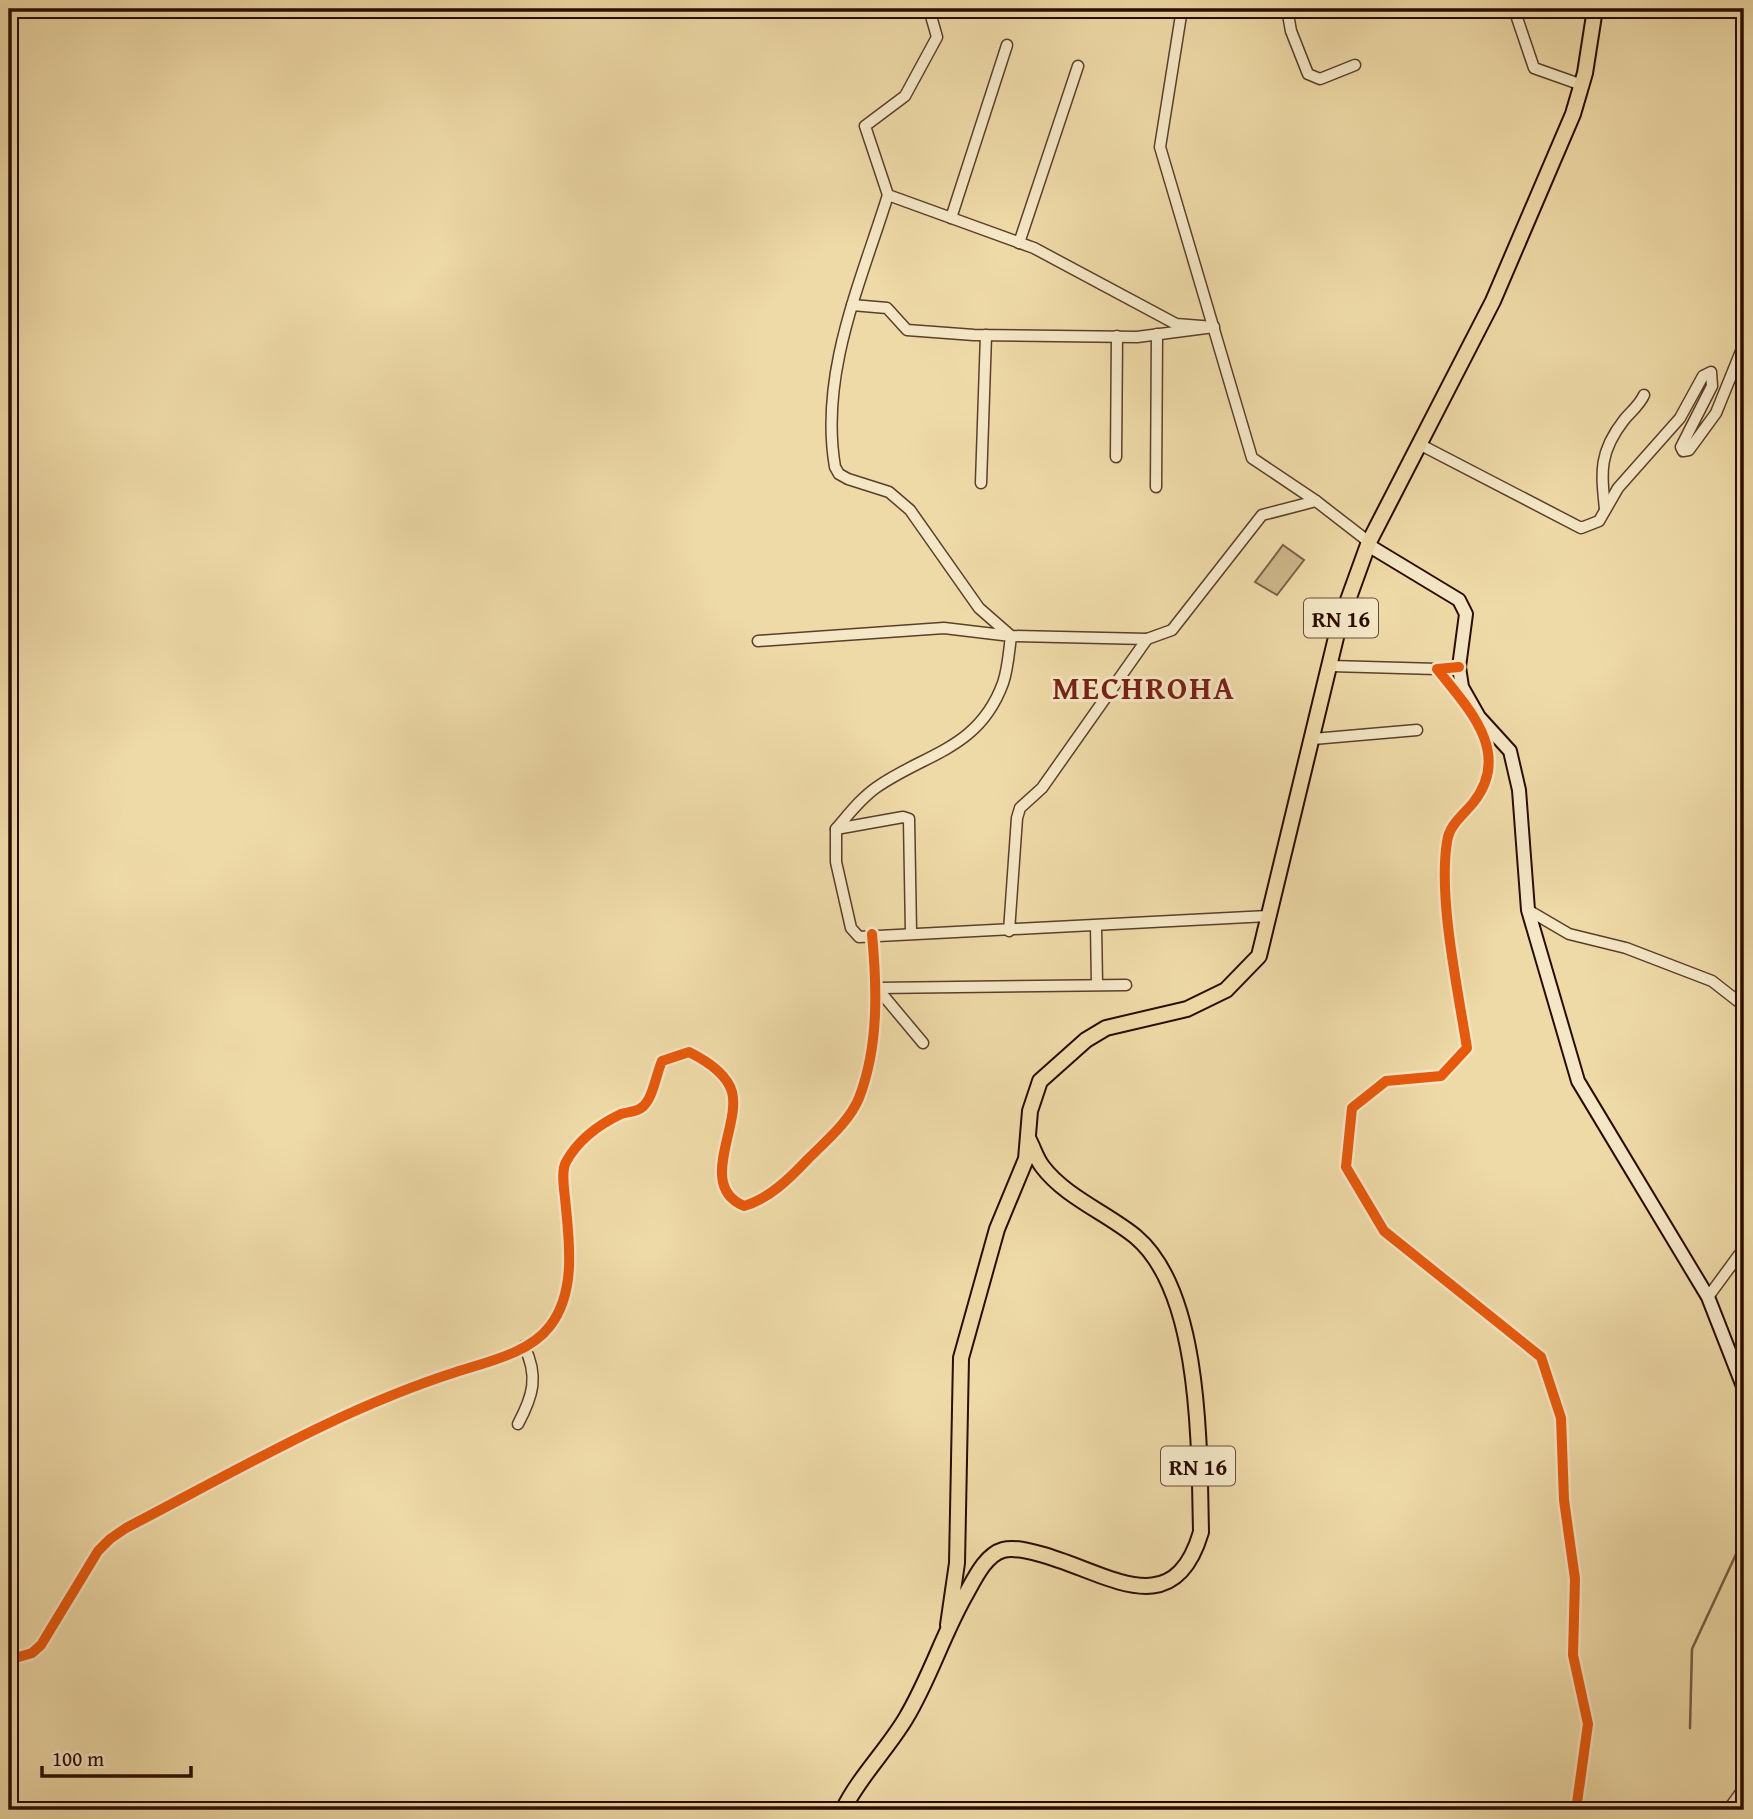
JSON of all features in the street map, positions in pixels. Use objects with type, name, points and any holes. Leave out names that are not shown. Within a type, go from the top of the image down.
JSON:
[{"type":"main road","name":"RN 16","points":[[843,1810],[906,1719],[934,1665],[948,1625],[957,1563],[961,1358],[997,1228],[1026,1158],[1030,1111],[1040,1082],[1086,1040],[1106,1028],[1187,1009],[1226,990],[1259,956],[1339,625],[1368,544],[1493,301],[1582,85],[1595,9]]},
{"type":"main road","points":[[1368,544],[1459,600],[1466,614],[1459,667],[1462,687],[1479,717],[1510,751],[1519,790],[1528,910],[1578,1081],[1708,1297],[1744,1390]]},
{"type":"main road","name":"RN 16","points":[[948,1625],[981,1569],[1002,1550],[1024,1550],[1130,1585],[1150,1587],[1169,1582],[1183,1572],[1194,1557],[1201,1532],[1190,1355],[1178,1302],[1160,1266],[1137,1238],[1055,1181],[1041,1165],[1028,1136]]},
{"type":"street","points":[[929,9],[937,37],[912,84],[905,96],[865,126],[888,195],[852,305],[833,380],[835,467],[839,474],[848,479],[889,492],[910,510],[979,608],[1011,636]]},
{"type":"street","points":[[1181,9],[1160,147],[1252,458],[1316,501],[1368,544]]},
{"type":"street","points":[[1287,9],[1291,31],[1308,74],[1320,79],[1355,65]]},
{"type":"street","points":[[1514,9],[1534,68],[1582,85]]},
{"type":"street","points":[[951,218],[1007,45]]},
{"type":"street","points":[[1019,243],[1078,66]]},
{"type":"street","points":[[888,195],[1019,243],[1176,324],[1214,327]]},
{"type":"street","points":[[852,305],[887,308],[907,330],[986,335],[1117,337],[1214,327]]},
{"type":"street","points":[[1156,487],[1157,334]]},
{"type":"street","points":[[981,483],[986,335]]},
{"type":"street","points":[[1116,457],[1117,337]]},
{"type":"street","points":[[1421,445],[1581,528],[1599,521],[1618,488],[1680,418],[1703,376],[1711,372],[1712,386],[1681,447],[1683,452],[1689,450],[1716,413],[1744,344]]},
{"type":"street","points":[[1605,509],[1601,468],[1609,440],[1639,406],[1644,395]]},
{"type":"street","points":[[758,642],[944,628],[1011,636],[1147,639],[1172,630],[1262,515],[1316,501]]},
{"type":"street","points":[[1011,636],[1003,683],[986,715],[963,740],[880,785],[863,798],[836,829],[836,862],[851,928],[859,937],[872,934],[1009,931],[1268,916]]},
{"type":"street","points":[[1009,931],[1020,808],[1042,788],[1147,639]]},
{"type":"street","points":[[1331,666],[1437,669],[1459,667]]},
{"type":"street","points":[[1437,669],[1479,721],[1490,756],[1488,775],[1475,801],[1450,830],[1447,840],[1446,895],[1467,1048],[1441,1076],[1386,1081],[1352,1108],[1346,1167],[1384,1231],[1541,1357],[1561,1418],[1564,1500],[1575,1579],[1573,1655],[1588,1724],[1576,1810]]},
{"type":"street","points":[[1313,739],[1417,730]]},
{"type":"street","points":[[836,829],[903,817],[909,819],[911,932]]},
{"type":"street","points":[[1528,910],[1569,934],[1626,948],[1712,981],[1744,1006]]},
{"type":"street","points":[[1096,926],[1097,984]]},
{"type":"street","points":[[9,1660],[32,1653],[41,1645],[98,1551],[127,1528],[342,1416],[536,1341],[551,1326],[568,1293],[564,1165],[578,1144],[596,1128],[623,1113],[641,1109],[649,1098],[662,1061],[690,1052],[723,1077],[731,1090],[733,1104],[722,1161],[728,1193],[744,1206],[759,1202],[795,1172],[841,1126],[858,1099],[871,1051],[877,988],[872,934]]},
{"type":"street","points":[[877,988],[1126,985]]},
{"type":"street","points":[[877,988],[923,1043]]},
{"type":"street","points":[[1708,1297],[1744,1248]]},
{"type":"street","points":[[518,1424],[526,1410],[535,1374],[524,1346]]},
{"type":"street","points":[[1728,1810],[1744,1788]]},
{"type":"shaded area","points":[[1283,545],[1304,560],[1277,595],[1255,582]]},
{"type":"waterway","points":[[1690,1728],[1692,1649],[1744,1537]]},
{"type":"cycle path","points":[[1459,667],[1437,669],[1473,715],[1482,732],[1489,766],[1484,784],[1473,803],[1450,830],[1445,865],[1450,944],[1467,1048],[1441,1076],[1386,1081],[1352,1108],[1346,1167],[1384,1231],[1541,1357],[1561,1418],[1564,1500],[1575,1579],[1573,1655],[1588,1724],[1576,1810]]},
{"type":"cycle path","points":[[9,1660],[32,1653],[41,1645],[98,1551],[126,1528],[329,1423],[413,1387],[520,1350],[541,1335],[559,1312],[568,1281],[569,1248],[563,1180],[566,1162],[576,1147],[597,1128],[645,1104],[662,1061],[689,1052],[715,1068],[729,1085],[733,1106],[722,1170],[724,1185],[730,1197],[744,1206],[779,1187],[836,1131],[859,1098],[870,1058],[875,1017],[872,934]]},
{"type":"district","name":"MECHROHA","points":[[1144,687]]}]
